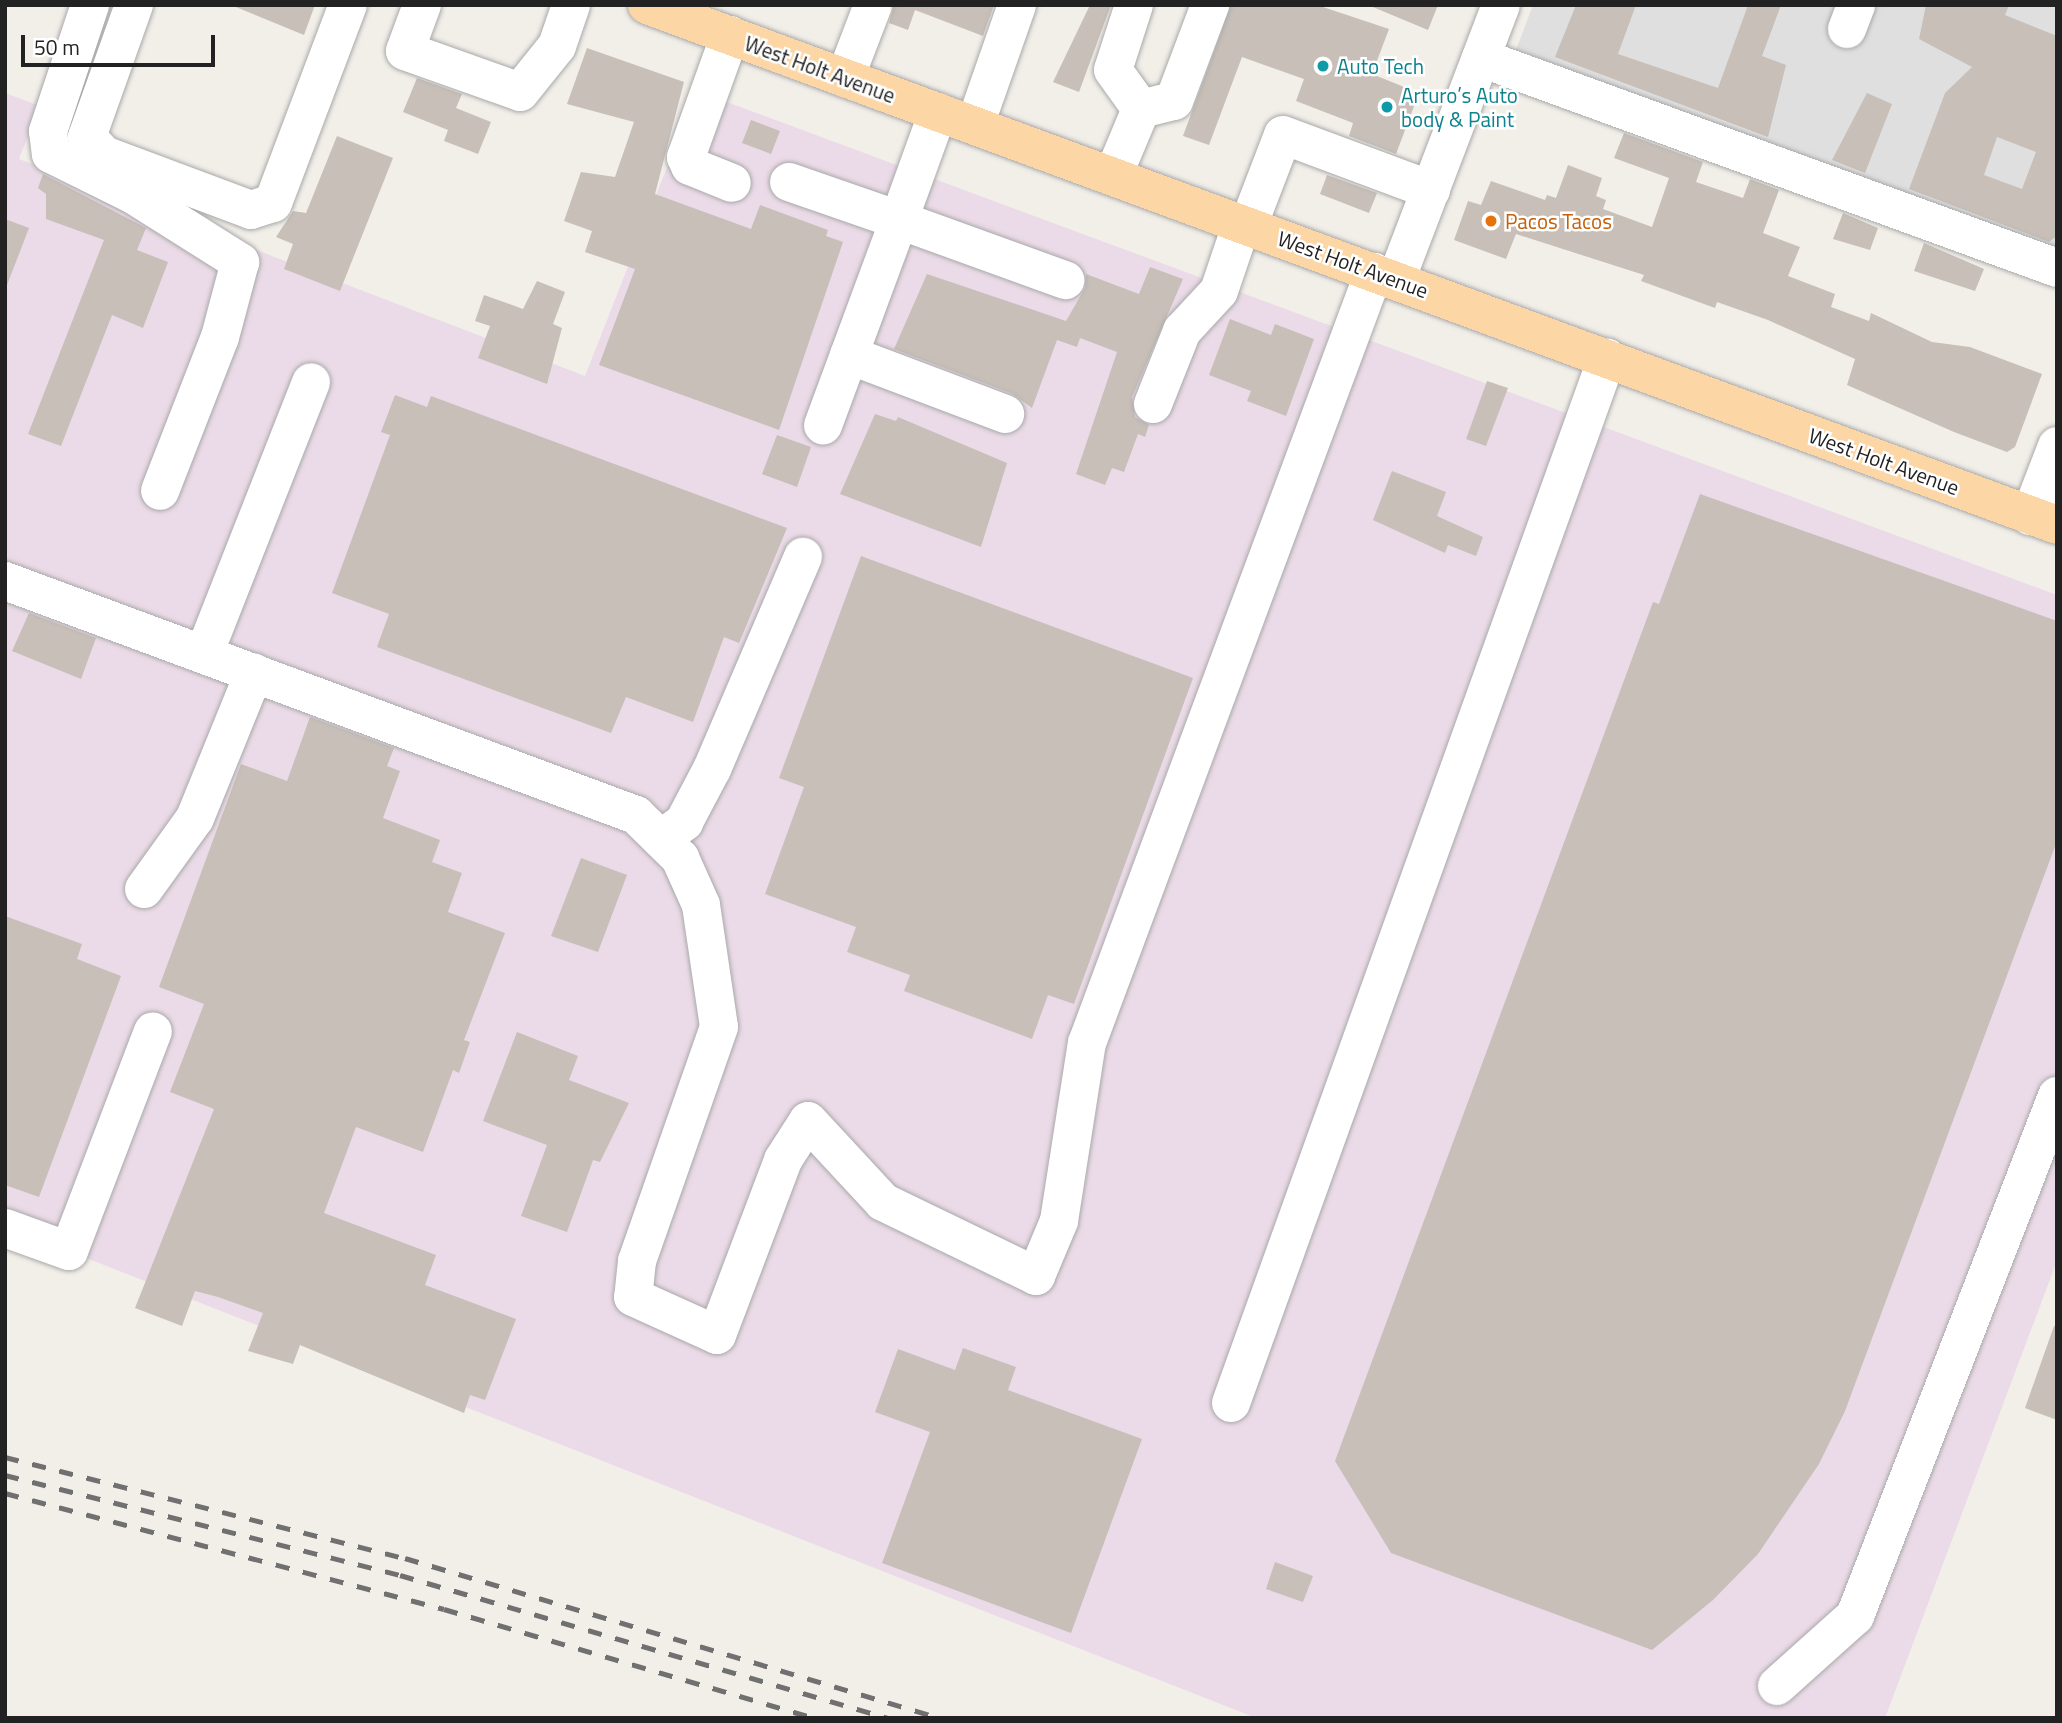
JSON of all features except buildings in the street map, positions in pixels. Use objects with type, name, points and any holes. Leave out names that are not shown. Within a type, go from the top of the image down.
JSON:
[{"type":"main road","name":"West Holt Avenue","points":[[651,6],[711,22],[845,78],[2043,521]]},
{"type":"street","points":[[90,5],[48,131],[51,155],[132,194],[240,262],[220,337],[160,491]]},
{"type":"street","points":[[134,5],[87,137],[104,155],[251,211],[273,203],[348,5]]},
{"type":"street","points":[[422,5],[405,51],[520,92],[557,46],[571,5]]},
{"type":"street","points":[[845,78],[873,5]]},
{"type":"street","points":[[975,125],[1017,5]]},
{"type":"street","points":[[1133,5],[1113,70],[1141,109]]},
{"type":"street","points":[[1141,109],[1174,101],[1210,5]]},
{"type":"street","points":[[5,581],[636,815],[680,859],[701,905],[719,1027],[637,1261],[633,1297],[718,1335],[783,1160],[808,1121],[883,1202],[1036,1276],[1059,1221],[1087,1043],[1385,276],[1431,190],[1501,5]]},
{"type":"street","points":[[711,22],[686,158],[690,166],[732,183]]},
{"type":"street","points":[[1481,58],[2057,268]]},
{"type":"street","points":[[1113,176],[1141,109]]},
{"type":"street","points":[[823,425],[938,112]]},
{"type":"street","points":[[1153,404],[1182,331],[1219,291],[1283,135],[1431,190]]},
{"type":"street","points":[[789,182],[1065,280]]},
{"type":"street","points":[[849,355],[1005,414]]},
{"type":"street","points":[[1231,1403],[1607,358]]},
{"type":"street","points":[[204,654],[311,382]]},
{"type":"street","points":[[2043,521],[2057,446]]},
{"type":"street","points":[[661,839],[684,822],[712,769],[803,558]]},
{"type":"street","points":[[145,889],[195,818],[254,673]]},
{"type":"street","points":[[5,1228],[69,1251],[153,1031]]},
{"type":"street","points":[[1777,1686],[1855,1616],[2057,1096]]},
{"type":"shaded area","points":[[1533,5],[2057,5],[2057,250],[1516,50]]},
{"type":"shaded area","points":[[697,91],[2057,595],[2057,1261],[1885,1718],[1256,1718],[5,1226],[5,93],[40,106],[19,159],[585,376]]},
{"type":"railway","points":[[5,1457],[405,1558],[940,1718]]},
{"type":"railway","points":[[5,1475],[400,1575],[888,1718]]},
{"type":"railway","points":[[5,1493],[444,1609],[815,1718]]},
{"type":"place","name":"Auto Tech","points":[[1323,66]]},
{"type":"place","name":"Arturo’s Auto body & Paint","points":[[1387,107]]},
{"type":"place","name":"Pacos Tacos","points":[[1491,221]]}]
